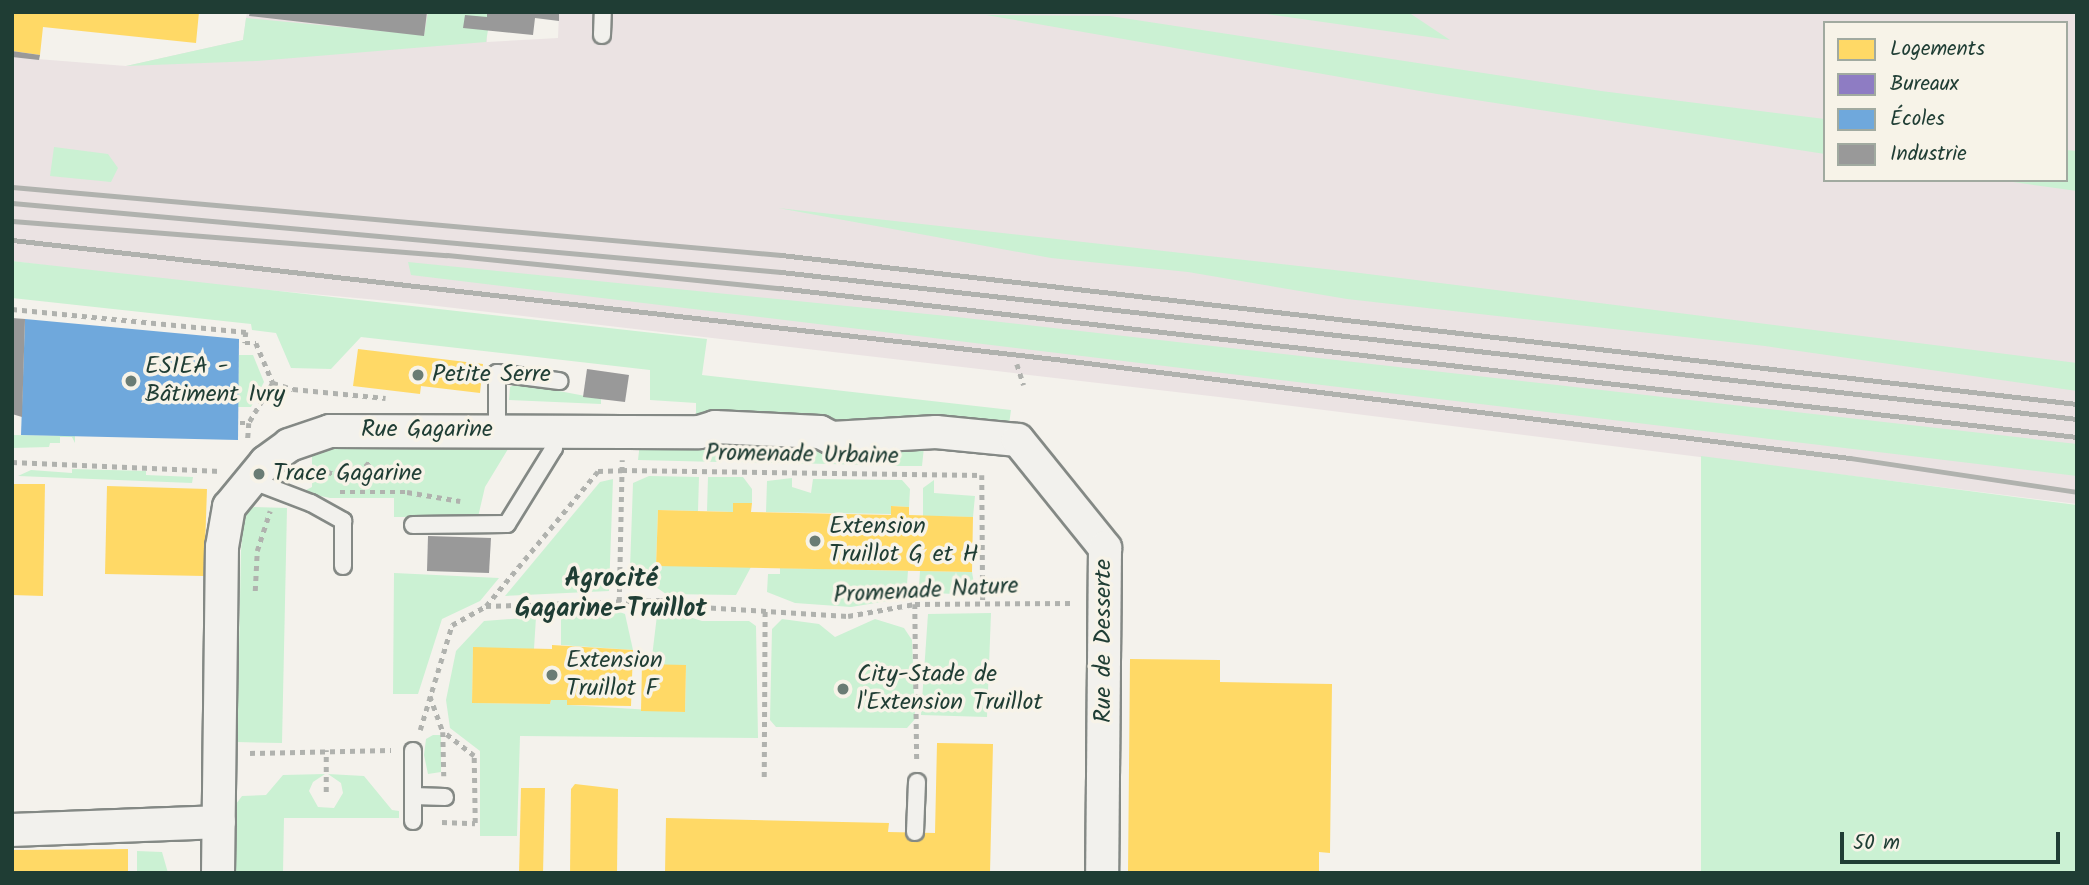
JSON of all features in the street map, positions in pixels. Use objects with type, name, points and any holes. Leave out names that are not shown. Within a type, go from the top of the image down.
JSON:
[{"type":"street","name":"Rue Gagarine","points":[[218,873],[222,547],[229,507],[248,479],[289,445],[330,431],[756,428],[820,432],[832,438],[936,432],[1018,440]]},
{"type":"street","name":"Rue de Desserte","points":[[1018,440],[1105,548],[1102,873]]},
{"type":"street","points":[[12,830],[219,822]]},
{"type":"lane","points":[[602,35],[603,12]]},
{"type":"lane","points":[[497,430],[497,373],[559,381]]},
{"type":"lane","points":[[414,524],[507,524],[554,448],[555,430]]},
{"type":"lane","points":[[248,479],[289,494],[343,521],[343,566]]},
{"type":"lane","points":[[413,751],[413,821]]},
{"type":"lane","points":[[915,832],[917,782]]},
{"type":"lane","points":[[413,796],[445,797]]},
{"type":"path","points":[[12,309],[246,332],[245,343],[256,344],[273,383],[249,423]]},
{"type":"path","points":[[1017,364],[1024,385]]},
{"type":"path","points":[[619,602],[623,431]]},
{"type":"path","points":[[312,467],[352,481],[373,458]]},
{"type":"path","points":[[12,462],[205,468],[248,479],[271,508],[257,551],[254,598]]},
{"type":"path","name":"Promenade Urbaine","points":[[486,606],[598,471],[622,470],[982,475],[983,603]]},
{"type":"path","points":[[289,494],[302,489],[451,497],[505,515],[507,524]]},
{"type":"path","name":"Promenade Nature","points":[[413,751],[452,625],[486,606],[660,600],[848,616],[915,604],[1104,603]]},
{"type":"path","points":[[915,604],[917,782]]},
{"type":"path","points":[[764,777],[765,610]]},
{"type":"path","points":[[430,696],[443,732],[445,822]]},
{"type":"path","points":[[219,756],[326,750],[413,751]]},
{"type":"path","points":[[326,750],[326,792]]},
{"type":"shaded area","points":[[247,12],[486,12],[487,42],[558,38],[559,12],[2077,12],[2077,504],[1219,397],[411,303],[168,281],[12,261],[12,57],[126,66],[243,40]]},
{"type":"green space","points":[[428,12],[491,12],[486,42],[257,61],[126,66],[243,40],[246,18],[424,35]]},
{"type":"green space","points":[[1252,12],[1408,12],[1450,40]]},
{"type":"green space","points":[[986,15],[1110,16],[1601,91],[1823,119],[1823,154],[1437,94]]},
{"type":"green space","points":[[54,147],[108,154],[118,168],[111,182],[50,176]]},
{"type":"green space","points":[[2068,150],[2077,151],[2077,191],[2013,182],[2068,182]]},
{"type":"green space","points":[[778,208],[1352,272],[2077,363],[2077,391],[1765,346],[1347,299],[1188,272],[1051,258]]},
{"type":"green space","points":[[12,261],[707,339],[702,375],[1011,410],[1009,425],[838,429],[831,420],[696,415],[696,403],[650,400],[650,370],[361,337],[331,369],[291,368],[276,333],[252,330],[251,324],[12,298]]},
{"type":"green space","points":[[408,262],[957,317],[2077,444],[2077,476],[411,275]]},
{"type":"green space","points":[[239,355],[253,355],[264,382],[251,407],[238,407]]},
{"type":"green space","points":[[517,383],[601,399],[601,404],[509,400],[510,387]]},
{"type":"green space","points":[[730,434],[730,449],[720,449],[719,462],[638,460],[640,443]]},
{"type":"green space","points":[[12,435],[75,436],[75,443],[72,437],[60,437],[60,443],[50,443],[49,447],[12,448]]},
{"type":"green space","points":[[739,436],[924,447],[922,466],[893,466],[892,451],[875,451],[874,465],[739,462]]},
{"type":"green space","points":[[360,444],[511,444],[485,487],[478,517],[394,517],[394,498],[330,498],[302,492],[312,487],[312,452]]},
{"type":"green space","points":[[1701,456],[2077,505],[2077,873],[1701,873]]},
{"type":"green space","points":[[72,469],[146,471],[146,475],[193,477],[192,483],[18,476],[31,470],[72,473]]},
{"type":"green space","points":[[649,476],[699,477],[698,511],[658,510],[656,565],[751,567],[736,595],[666,594],[630,569],[633,483]]},
{"type":"green space","points":[[708,477],[743,477],[752,489],[752,503],[734,503],[733,512],[707,511]]},
{"type":"green space","points":[[792,478],[792,487],[811,493],[813,479],[902,480],[910,489],[909,507],[892,506],[892,514],[766,512],[767,481]]},
{"type":"green space","points":[[613,479],[609,591],[505,596],[600,482]]},
{"type":"green space","points":[[934,480],[934,493],[975,496],[973,517],[923,516],[923,488]]},
{"type":"green space","points":[[254,507],[287,508],[282,743],[237,742],[241,551],[247,512]]},
{"type":"green space","points":[[780,568],[908,571],[907,584],[900,599],[851,607],[795,603],[767,592],[768,574],[780,574]]},
{"type":"green space","points":[[920,571],[972,572],[976,595],[932,593],[919,586]]},
{"type":"green space","points":[[394,573],[499,578],[480,601],[442,619],[418,694],[393,694]]},
{"type":"green space","points":[[658,607],[702,621],[749,621],[756,626],[758,738],[520,736],[517,836],[480,836],[480,751],[450,728],[446,700],[456,651],[484,621],[536,617],[534,649],[473,648],[472,703],[550,704],[551,700],[567,700],[568,705],[685,712],[686,665],[651,665]]},
{"type":"green space","points":[[617,611],[625,614],[633,650],[561,645],[561,616]]},
{"type":"green space","points":[[991,613],[987,717],[921,715],[928,614]]},
{"type":"green space","name":"City-Stade de l'Extension Truillot","points":[[782,619],[819,624],[835,637],[875,619],[904,628],[912,640],[915,719],[907,728],[776,727],[770,720],[772,629]]},
{"type":"green space","points":[[441,735],[441,772],[428,774],[424,755],[426,739]]},
{"type":"green space","points":[[325,774],[313,782],[309,791],[318,807],[334,808],[343,793],[341,783],[328,774],[364,776],[392,810],[399,811],[399,818],[284,818],[283,873],[235,873],[236,804],[242,796],[266,795],[283,775]]},
{"type":"green space","points":[[137,851],[162,852],[168,873],[137,873]]},
{"type":"building: Logements","points":[[12,12],[199,12],[196,43],[43,27],[40,55],[12,51]]},
{"type":"building: Logements","name":"Petite Serre","points":[[358,349],[483,364],[480,393],[421,386],[420,394],[353,386]]},
{"type":"building: Logements","points":[[12,484],[45,484],[43,596],[12,595]]},
{"type":"building: Logements","points":[[107,486],[207,489],[204,576],[105,574]]},
{"type":"building: Logements","name":"Extension Truillot G et H","points":[[733,503],[752,503],[751,512],[891,515],[891,506],[909,507],[909,515],[973,517],[972,572],[656,566],[658,510],[733,512]]},
{"type":"building: Logements","name":"Extension Truillot F","points":[[552,645],[633,650],[631,706],[567,705],[567,700],[551,700],[550,704],[472,703],[473,647],[552,649]]},
{"type":"building: Logements","points":[[1130,659],[1220,660],[1220,682],[1332,684],[1330,853],[1319,852],[1319,873],[1128,873]]},
{"type":"building: Logements","points":[[642,664],[686,665],[685,712],[641,711]]},
{"type":"building: Logements","points":[[937,743],[993,744],[990,873],[665,873],[666,818],[889,823],[888,832],[935,833]]},
{"type":"building: Logements","points":[[575,784],[618,789],[617,873],[570,873],[571,789]]},
{"type":"building: Logements","points":[[521,788],[545,788],[543,873],[519,873]]},
{"type":"building: Logements","points":[[128,849],[128,873],[12,873],[12,850]]},
{"type":"building: Bureaux","points":[[40,323],[237,340],[234,371],[37,354]]},
{"type":"building: Écoles","name":"ESIEA - Bâtiment Ivry","points":[[25,319],[239,339],[238,440],[21,435]]},
{"type":"building: Industrie","points":[[250,12],[427,12],[424,36],[249,16]]},
{"type":"building: Industrie","points":[[487,12],[559,12],[559,21],[535,18],[533,35],[463,28],[465,15],[487,17]]},
{"type":"building: Industrie","points":[[12,51],[40,55],[39,60],[12,57]]},
{"type":"building: Industrie","points":[[12,318],[25,319],[22,417],[12,414]]},
{"type":"building: Industrie","points":[[587,369],[629,375],[625,402],[583,397]]},
{"type":"building: Industrie","points":[[428,536],[491,538],[489,573],[427,571]]},
{"type":"railway","points":[[12,187],[781,255],[2077,404]]},
{"type":"railway","points":[[12,203],[781,272],[2077,419]]},
{"type":"railway","points":[[12,221],[447,255],[779,288],[2077,437]]},
{"type":"railway","points":[[12,240],[1063,360],[1850,458],[2077,492]]},
{"type":"place","name":"Petite Serre","points":[[418,375]]},
{"type":"place","name":"ESIEA - Bâtiment Ivry","points":[[131,381]]},
{"type":"place","name":"Trace Gagarine","points":[[259,474]]},
{"type":"place","name":"Extension Truillot G et H","points":[[815,541]]},
{"type":"place","name":"Extension Truillot F","points":[[552,675]]},
{"type":"place","name":"City-Stade de l'Extension Truillot","points":[[843,689]]},
{"type":"district","name":"Agrocité Gagarine-Truillot","points":[[611,595]]}]
